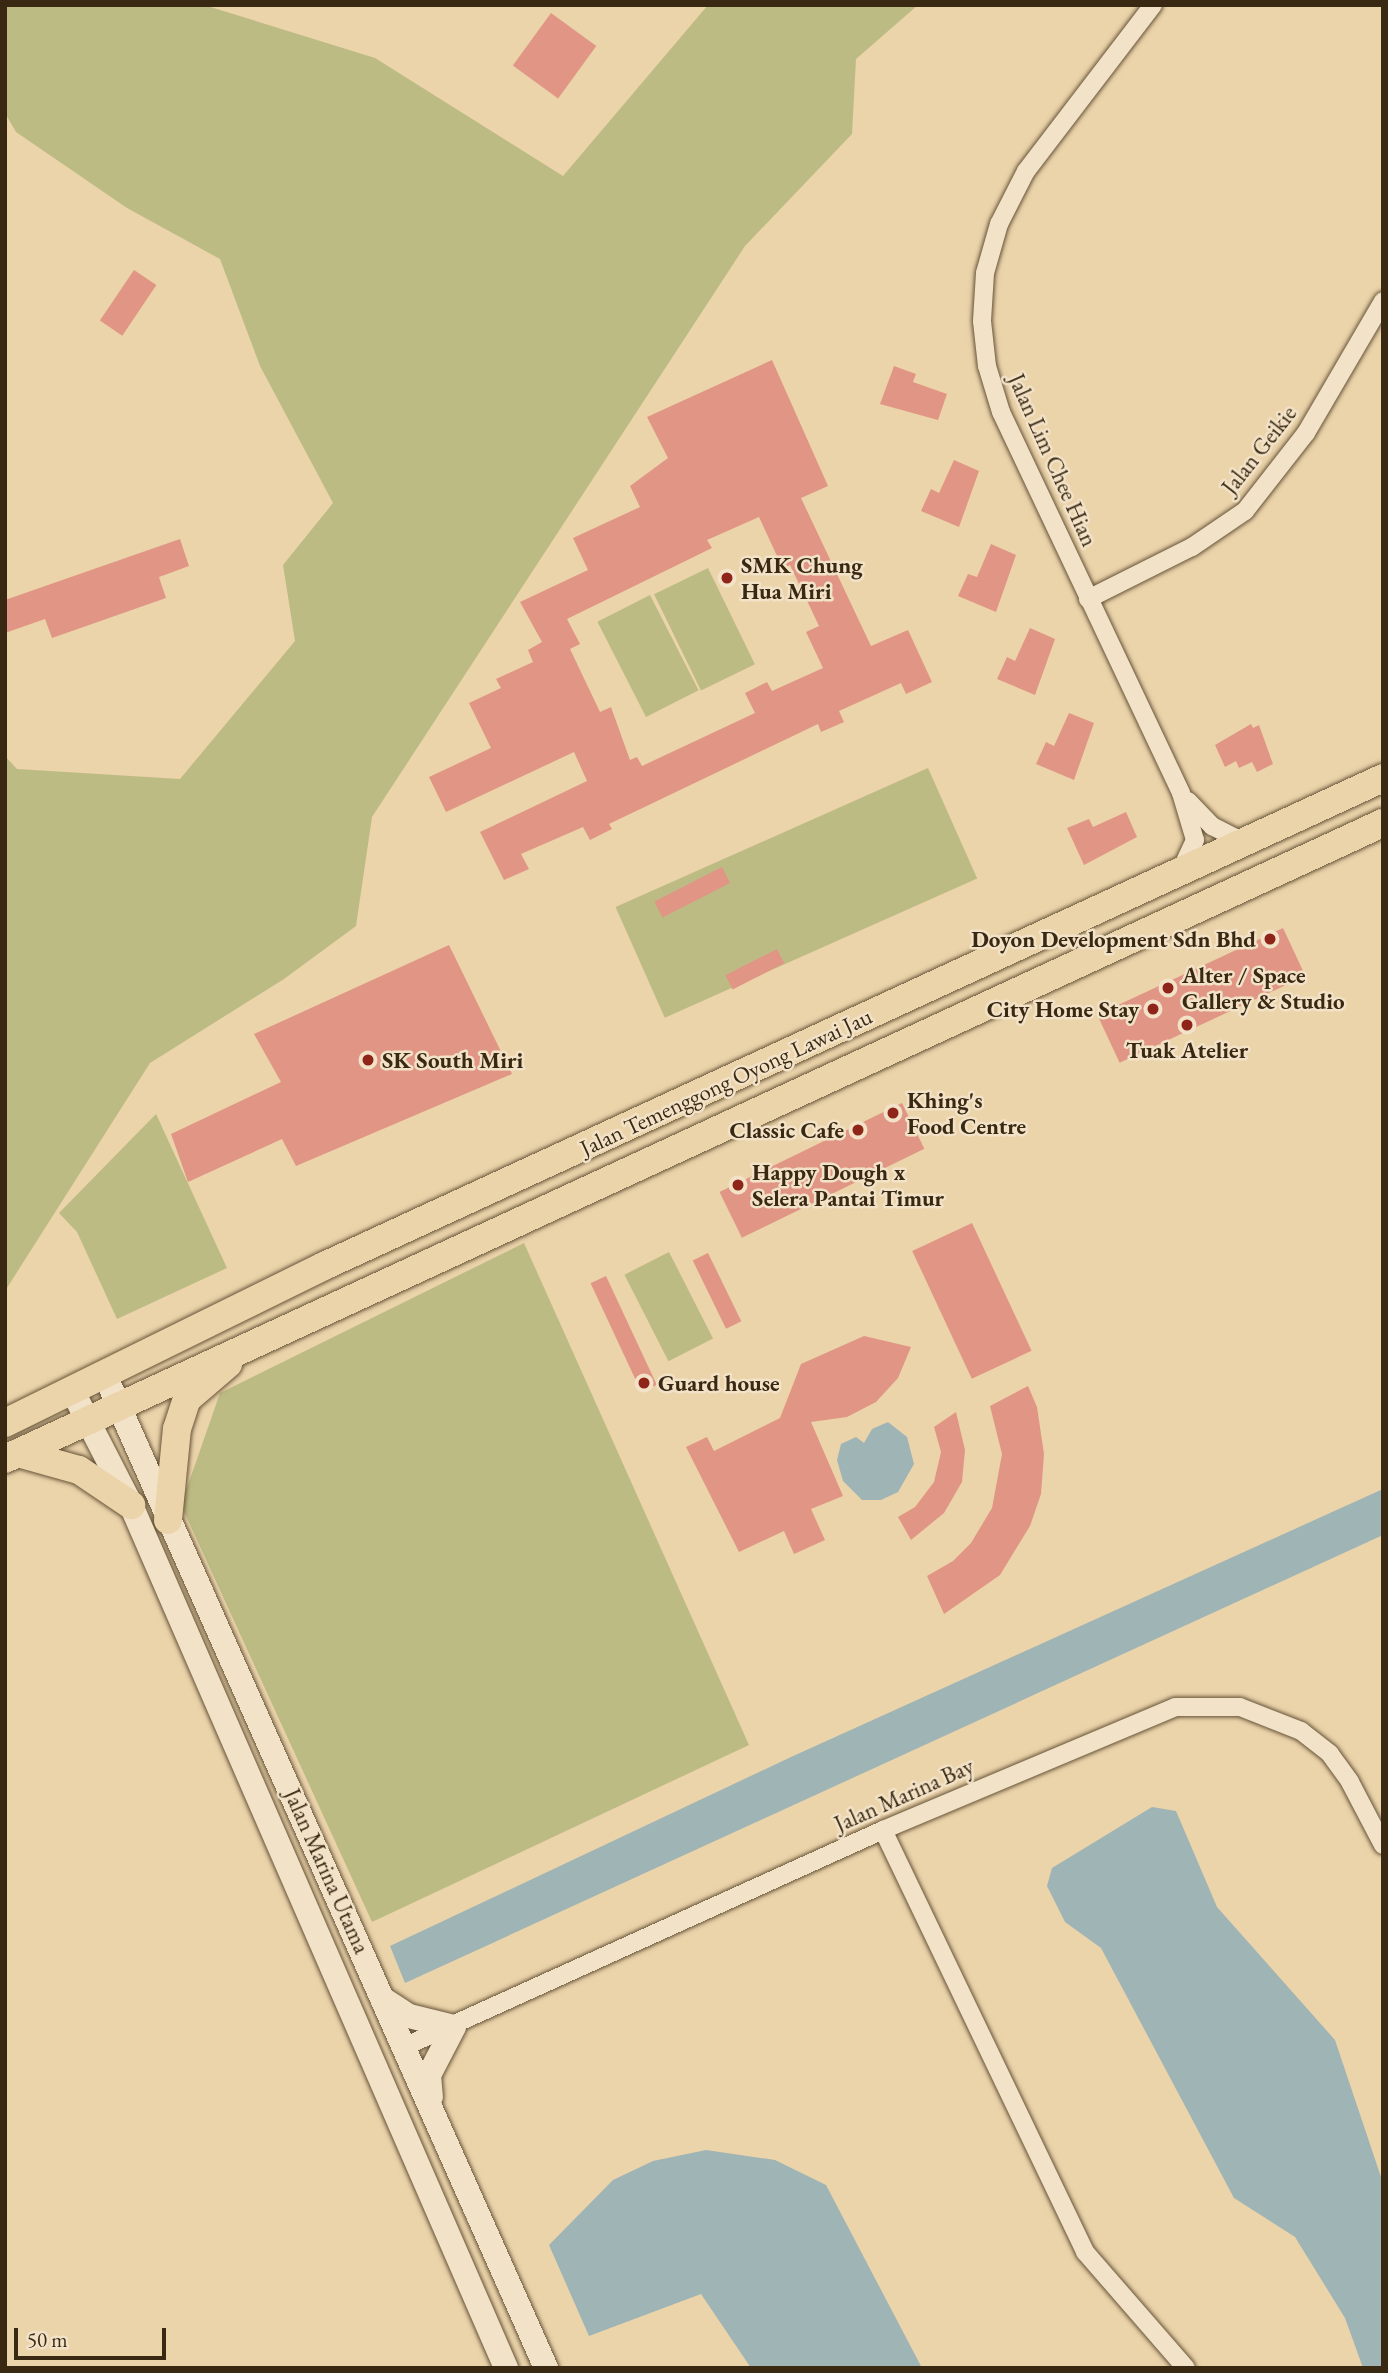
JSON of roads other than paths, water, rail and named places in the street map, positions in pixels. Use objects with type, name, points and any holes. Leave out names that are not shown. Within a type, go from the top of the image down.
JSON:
[{"type":"main road","name":"Jalan Temenggong Oyong Lawai Jau","points":[[5,1423],[324,1266],[1383,778]]},
{"type":"main road","points":[[1296,817],[1383,811]]},
{"type":"main road","name":"Jalan Temenggong Oyong Lawai Jau","points":[[11,1456],[257,1340],[1383,823]]},
{"type":"main road","points":[[168,1520],[177,1429],[187,1399],[257,1340]]},
{"type":"main road","name":"Jalan Marina Utama","points":[[104,1375],[386,2001],[546,2368]]},
{"type":"main road","name":"Jalan Marina Utama","points":[[72,1390],[131,1505],[506,2368]]},
{"type":"main road","points":[[11,1456],[79,1469],[131,1505]]},
{"type":"main road","points":[[386,2001],[409,2016],[454,2027],[436,2054],[429,2075],[434,2115]]},
{"type":"main road","points":[[353,2020],[405,2046]]},
{"type":"street","name":"Jalan Lim Chee Hian","points":[[1153,5],[1027,171],[999,224],[985,273],[983,332],[997,400],[1181,793],[1195,840],[1179,872]]},
{"type":"street","name":"Jalan Geikie","points":[[1088,599],[1192,547],[1245,511],[1306,433],[1383,301]]},
{"type":"street","name":"Jalan Lim Chee Hian","points":[[1181,793],[1212,827],[1244,842]]},
{"type":"street","name":"Jalan Marina Bay","points":[[405,2046],[454,2027],[883,1830],[1156,1711],[1217,1704],[1277,1720],[1301,1731],[1329,1754],[1350,1782],[1383,1845]]},
{"type":"street","points":[[883,1830],[1085,2252],[1186,2368]]},
{"type":"place","name":"SMK Chung Hua Miri","points":[[727,578]]},
{"type":"place","name":"Doyon Development Sdn Bhd","points":[[1270,939]]},
{"type":"place","name":"Alter / Space Gallery & Studio","points":[[1168,988]]},
{"type":"place","name":"City Home Stay","points":[[1153,1009]]},
{"type":"place","name":"Tuak Atelier","points":[[1187,1025]]},
{"type":"place","name":"SK South Miri","points":[[368,1060]]},
{"type":"place","name":"Khing's Food Centre","points":[[893,1113]]},
{"type":"place","name":"Classic Cafe","points":[[858,1130]]},
{"type":"place","name":"Happy Dough x Selera Pantai Timur","points":[[738,1185]]},
{"type":"place","name":"Guard house","points":[[644,1383]]}]
